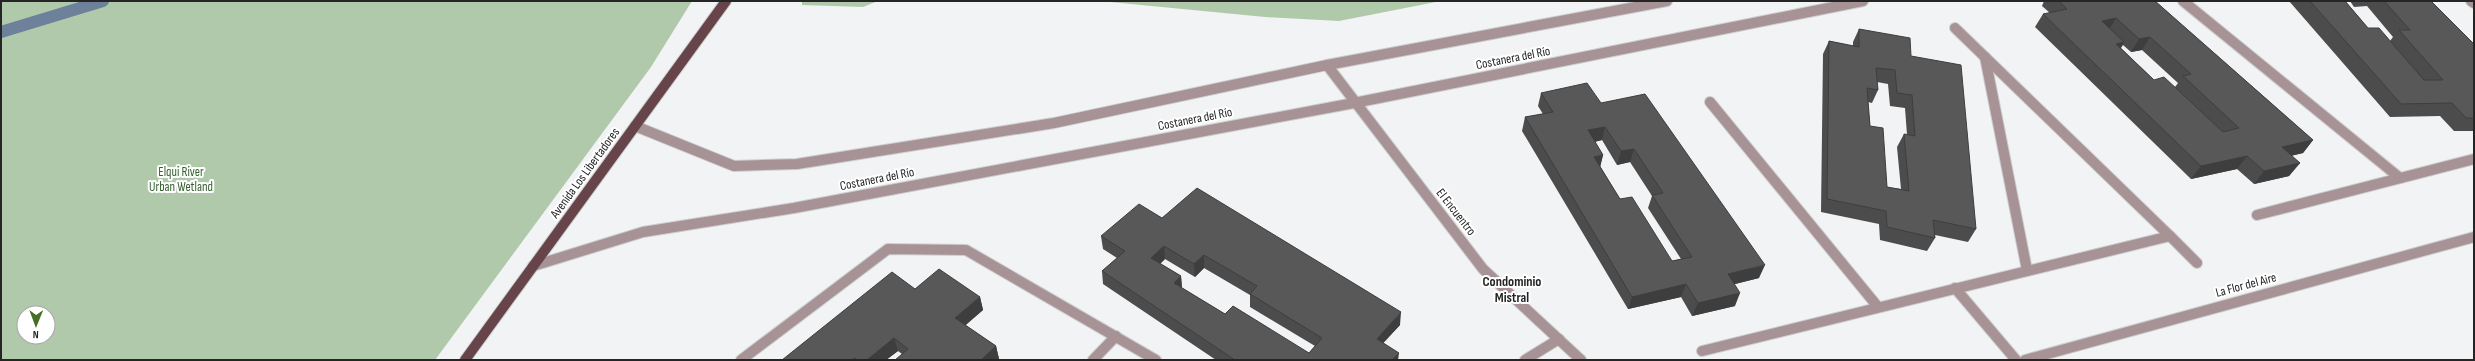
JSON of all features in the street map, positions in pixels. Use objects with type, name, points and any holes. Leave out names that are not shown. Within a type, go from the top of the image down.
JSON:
[{"type":"main road","name":"Avenida Los Libertadores","points":[[464,360],[726,1]]},
{"type":"street","name":"Costanera del Río","points":[[635,126],[734,166],[797,164],[1054,124],[1327,65],[1667,1]]},
{"type":"street","name":"Costanera del Río","points":[[533,266],[643,232],[794,208],[1354,103],[1863,1]]},
{"type":"street","points":[[2183,1],[2400,178]]},
{"type":"street","points":[[1954,28],[2197,263]]},
{"type":"street","points":[[1985,57],[2027,270]]},
{"type":"street","name":"El Encuentro","points":[[1327,65],[1354,103],[1483,268],[1581,360]]},
{"type":"street","points":[[1710,102],[1878,307]]},
{"type":"street","points":[[2257,215],[2474,159]]},
{"type":"street","points":[[1702,351],[2170,236]]},
{"type":"street","name":"La Flor del Aire","points":[[2025,360],[2474,236]]},
{"type":"street","points":[[741,360],[888,249],[966,250],[1156,360]]},
{"type":"street","points":[[1955,288],[2016,360]]},
{"type":"street","points":[[1092,360],[1116,336]]},
{"type":"street","points":[[1525,360],[1558,339]]},
{"type":"green space","name":"Elqui River Urban Wetland","points":[[1,1],[692,1],[651,67],[435,360],[1,360]]},
{"type":"green space","points":[[802,1],[878,1],[863,7],[802,5]]},
{"type":"green space","points":[[1100,1],[1441,1],[1339,21],[1265,17]]},
{"type":"building","points":[[2059,1],[2155,1],[2313,140],[2282,147],[2300,163],[2264,171],[2247,156],[2201,166],[2043,14],[2067,9]],"holes":[[[2116,18],[2139,39],[2150,37],[2191,74],[2183,76],[2239,128],[2223,132],[2164,77],[2154,80],[2116,44],[2124,42],[2102,21]]]},
{"type":"building","points":[[2310,1],[2345,1],[2368,28],[2379,28],[2424,80],[2443,80],[2399,30],[2410,30],[2384,1],[2431,1],[2474,44],[2474,118],[2466,118],[2452,103],[2401,104]]},
{"type":"building","points":[[1859,29],[1910,38],[1911,56],[1961,65],[1976,229],[1933,220],[1935,238],[1887,227],[1886,211],[1827,199],[1829,41],[1859,47]],"holes":[[[1876,68],[1895,70],[1897,93],[1912,95],[1915,136],[1904,134],[1909,191],[1887,187],[1883,128],[1870,126],[1867,88],[1878,90]]]},
{"type":"building","points":[[1587,83],[1601,103],[1645,94],[1765,265],[1728,274],[1740,293],[1698,303],[1686,284],[1632,297],[1525,117],[1553,112],[1541,93]],"holes":[[[1605,127],[1621,151],[1634,149],[1663,193],[1652,195],[1692,257],[1672,261],[1632,197],[1620,199],[1594,157],[1603,155],[1588,130]]]},
{"type":"building","points":[[1197,188],[1401,312],[1377,339],[1399,353],[1392,360],[1235,360],[1102,271],[1125,251],[1101,236],[1139,204],[1162,218]],"holes":[[[1164,246],[1194,264],[1204,255],[1257,286],[1250,294],[1322,338],[1309,353],[1233,306],[1225,314],[1174,283],[1181,276],[1151,258]]]},
{"type":"building","points":[[939,269],[980,297],[955,318],[996,346],[981,360],[895,360],[908,349],[894,338],[867,360],[857,360],[855,358],[852,360],[782,360],[892,272],[915,289]]},
{"type":"waterway","points":[[1,32],[103,1]]},
{"type":"district","name":"Condominio Mistral","points":[[1512,290]]}]
